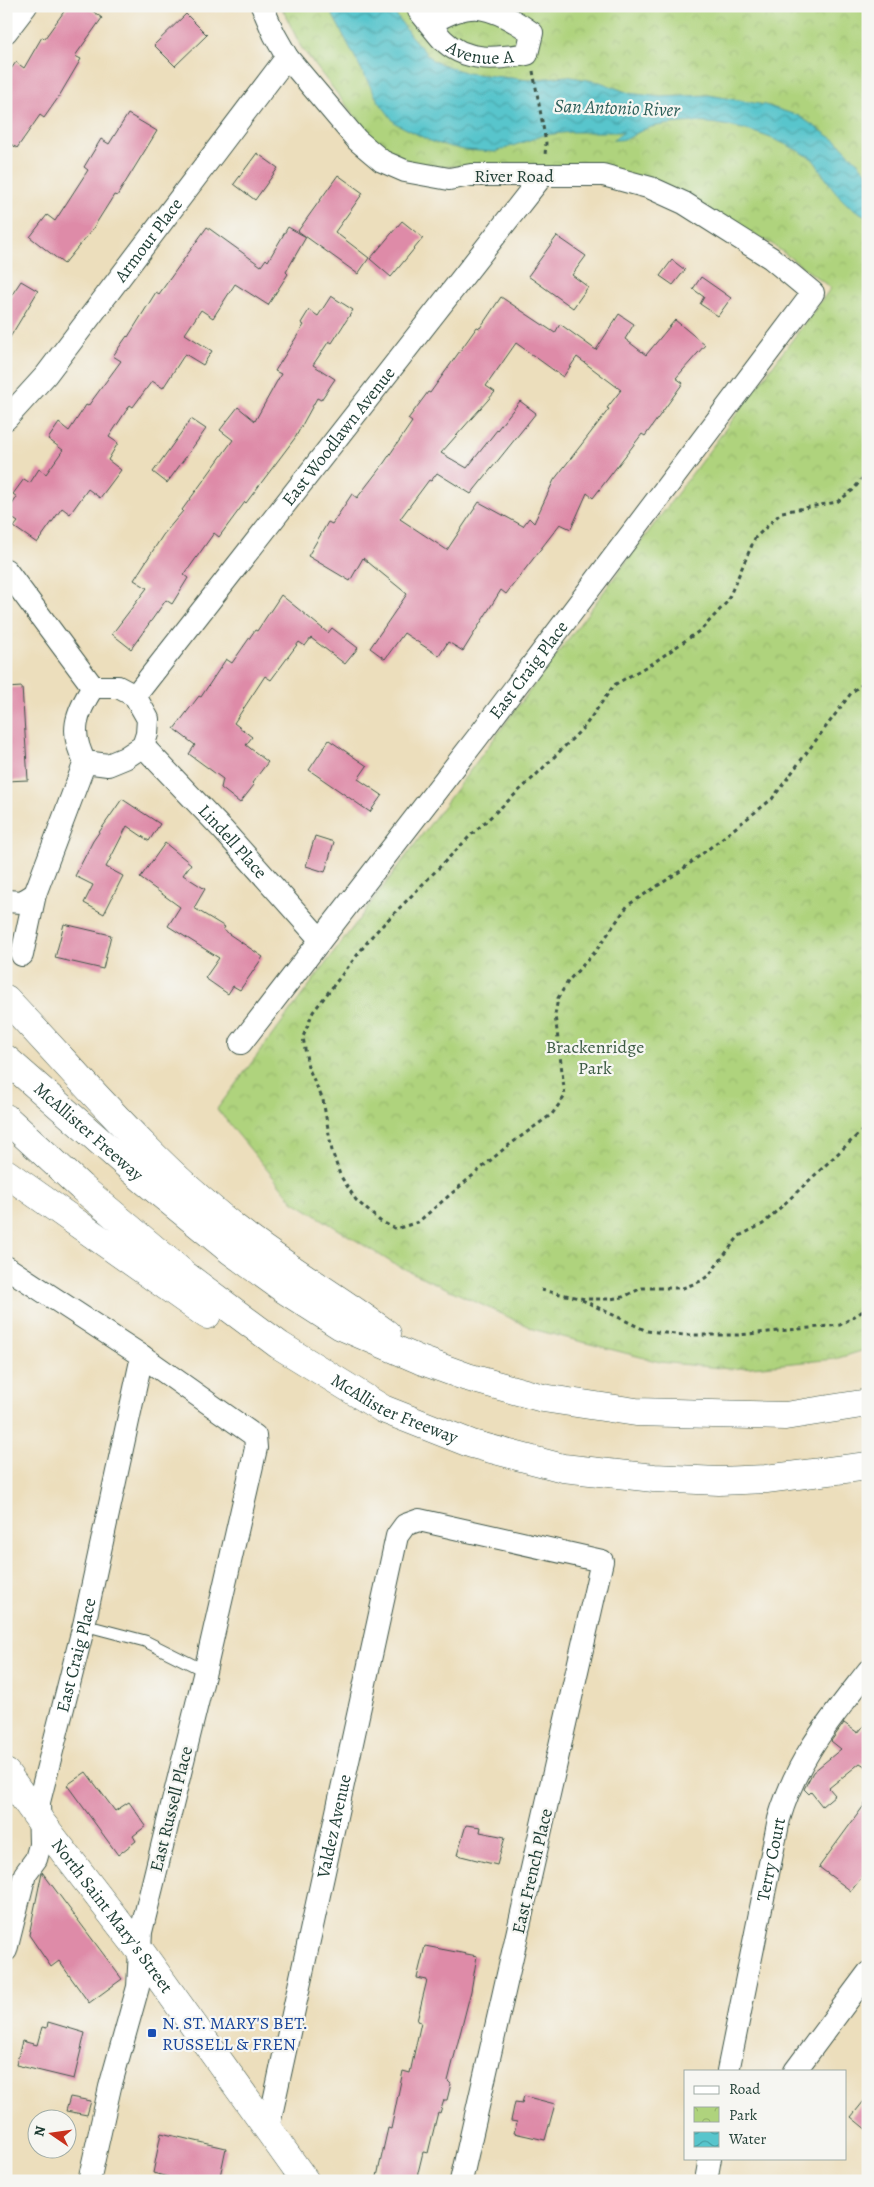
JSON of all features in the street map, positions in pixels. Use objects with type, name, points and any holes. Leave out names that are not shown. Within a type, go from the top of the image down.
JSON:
[{"type":"main road","points":[[6,999],[140,1140],[234,1227],[294,1271],[346,1303],[420,1360]]},
{"type":"main road","name":"McAllister Freeway","points":[[6,1059],[145,1181],[230,1251],[285,1290],[341,1326],[420,1360],[467,1377],[543,1398],[636,1412],[785,1416],[840,1409],[868,1403]]},
{"type":"main road","name":"McAllister Freeway","points":[[6,1118],[82,1187],[185,1275],[279,1345],[383,1409],[472,1444],[563,1468],[654,1478],[719,1481],[766,1479],[868,1466]]},
{"type":"main road","points":[[6,1173],[268,1355],[321,1383],[383,1409]]},
{"type":"main road","name":"North Saint Mary's Street","points":[[6,1773],[41,1822],[141,1952],[305,2181]]},
{"type":"street","points":[[6,32],[26,6]]},
{"type":"street","name":"River Road","points":[[262,6],[286,57],[357,140],[382,160],[405,172],[449,179],[472,175],[603,175],[651,188],[684,203],[771,258],[813,293]]},
{"type":"street","name":"Armour Place","points":[[6,419],[46,375],[286,57]]},
{"type":"street","name":"East Woodlawn Avenue","points":[[135,696],[542,176]]},
{"type":"street","name":"East Craig Place","points":[[241,1043],[477,738],[813,293]]},
{"type":"street","points":[[6,570],[93,687]]},
{"type":"street","points":[[85,762],[108,765],[125,758],[143,746],[147,734],[148,719],[135,696],[118,687],[93,687]]},
{"type":"street","points":[[22,955],[35,894],[85,762],[77,747],[75,725],[81,706],[93,687]]},
{"type":"street","name":"Lindell Place","points":[[143,746],[223,830],[320,939]]},
{"type":"street","points":[[6,901],[22,902],[35,894]]},
{"type":"street","points":[[6,1268],[142,1356]]},
{"type":"street","name":"East Craig Place","points":[[6,1950],[25,1874],[36,1859],[40,1845],[41,1822],[39,1802],[84,1625],[142,1356]]},
{"type":"street","name":"East Russell Place","points":[[89,2181],[110,2087],[138,1987],[141,1952],[140,1932],[205,1671],[256,1448],[255,1436],[142,1356]]},
{"type":"street","name":"Valdez Avenue","points":[[268,2129],[397,1536],[405,1525],[419,1520],[602,1561]]},
{"type":"street","name":"East French Place","points":[[462,2181],[602,1561]]},
{"type":"street","name":"Terry Court","points":[[728,2070],[786,1796],[802,1761],[868,1671]]},
{"type":"street","points":[[797,2070],[868,1973]]},
{"type":"street","points":[[706,2181],[710,2160]]},
{"type":"lane","points":[[84,1625],[145,1641],[205,1671]]},
{"type":"path","points":[[534,76],[546,143]]},
{"type":"path","points":[[868,470],[853,490],[837,502],[782,512],[755,538],[727,602],[702,629],[656,661],[614,685],[585,726],[472,834],[372,936],[313,1012],[303,1037],[308,1067],[323,1100],[332,1151],[340,1175],[356,1200],[380,1221],[396,1230],[418,1222],[505,1148],[552,1114],[565,1096],[555,1014],[558,998],[569,980],[596,950],[628,905],[679,872],[772,799],[846,699],[868,680]]},
{"type":"path","points":[[541,1290],[577,1298],[610,1299],[623,1297],[642,1288],[682,1288],[701,1281],[709,1275],[739,1236],[763,1224],[868,1125]]},
{"type":"path","points":[[577,1298],[648,1331],[684,1334],[738,1335],[840,1325],[868,1308]]},
{"type":"green space","name":"Brackenridge Park","points":[[281,6],[868,6],[868,1349],[835,1359],[730,1369],[660,1362],[536,1330],[394,1264],[293,1201],[217,1109],[831,288],[772,244],[649,178],[467,166],[424,167],[404,159],[381,145],[363,127],[301,47]]},
{"type":"water","name":"San Antonio River","points":[[328,6],[390,6],[410,35],[433,61],[467,73],[529,80],[566,76],[600,82],[629,93],[660,97],[709,95],[765,105],[799,116],[838,142],[868,173],[868,217],[843,200],[811,158],[796,149],[762,135],[726,125],[690,122],[661,125],[646,129],[623,140],[612,140],[624,132],[571,132],[544,135],[495,152],[464,150],[432,142],[395,123],[377,99]]},
{"type":"building","points":[[68,6],[86,6],[102,18],[75,56],[81,59],[58,98],[44,118],[40,115],[17,148],[6,141],[6,76],[16,62],[24,68],[42,37],[45,38]]},
{"type":"building","points":[[186,14],[207,35],[175,66],[154,45]]},
{"type":"building","points":[[128,114],[157,131],[117,196],[114,195],[92,230],[64,264],[30,237],[47,215],[55,221],[88,170],[84,167],[101,139],[109,144]]},
{"type":"building","points":[[257,153],[278,168],[255,200],[234,184]]},
{"type":"building","points":[[338,175],[363,193],[335,232],[369,258],[358,274],[298,231]]},
{"type":"building","points":[[402,221],[423,238],[391,277],[370,259]]},
{"type":"building","points":[[207,227],[261,266],[266,259],[268,261],[288,227],[306,237],[286,272],[288,274],[268,305],[235,284],[213,318],[201,310],[185,334],[212,351],[203,365],[185,354],[163,388],[152,381],[133,407],[130,405],[109,437],[118,443],[108,460],[121,470],[100,498],[88,489],[70,514],[62,508],[37,543],[14,527],[18,522],[6,514],[17,497],[13,494],[24,479],[30,483],[39,469],[46,474],[63,450],[48,439],[59,423],[69,431],[86,405],[88,406],[121,361],[113,356],[128,337],[156,292],[159,294]]},
{"type":"building","points":[[557,236],[586,256],[572,275],[588,287],[573,308],[528,276]]},
{"type":"building","points":[[672,260],[685,270],[673,285],[660,276]]},
{"type":"building","points":[[701,277],[731,298],[718,316],[700,304],[704,297],[693,289]]},
{"type":"building","points":[[21,281],[38,291],[6,344],[6,293],[11,296]]},
{"type":"building","points":[[331,296],[353,310],[332,343],[329,341],[313,365],[335,379],[321,400],[317,398],[295,438],[246,503],[219,537],[214,533],[184,575],[188,578],[172,604],[166,600],[131,649],[112,634],[147,588],[134,580],[163,535],[183,511],[233,440],[220,430],[238,407],[255,421],[281,374],[275,371],[304,325],[301,323],[309,310],[318,316]]},
{"type":"building","points":[[501,297],[555,333],[560,324],[596,350],[619,314],[634,324],[625,339],[646,355],[675,320],[705,345],[676,378],[683,383],[645,436],[642,434],[593,498],[587,493],[571,529],[560,524],[506,594],[501,590],[463,651],[448,642],[439,656],[404,633],[385,659],[370,648],[407,594],[363,558],[350,581],[308,556],[328,522],[332,524],[352,494],[357,498],[384,463],[412,422],[408,419],[428,392],[430,393],[477,327],[480,328]],"holes":[[[516,343],[563,377],[577,357],[621,390],[607,408],[609,409],[554,480],[534,523],[529,518],[523,526],[479,502],[447,550],[400,519],[429,480],[431,481],[437,473],[471,494],[536,413],[520,401],[467,468],[441,453],[495,392],[486,386]]]},
{"type":"building","points":[[191,419],[206,429],[167,483],[153,472]]},
{"type":"building","points":[[281,595],[328,633],[332,628],[358,648],[345,664],[311,638],[305,646],[299,642],[271,680],[265,676],[234,723],[252,737],[246,745],[268,762],[240,803],[221,788],[223,779],[189,754],[195,745],[174,729],[199,696],[201,697],[226,659],[232,663],[255,630],[257,631]]},
{"type":"building","points":[[22,687],[28,780],[6,781],[6,688]]},
{"type":"building","points":[[329,740],[367,766],[358,779],[382,795],[370,812],[309,770]]},
{"type":"building","points":[[122,799],[160,824],[149,841],[127,826],[106,867],[123,876],[104,914],[84,903],[93,885],[75,876],[93,841]]},
{"type":"building","points":[[315,836],[334,842],[325,872],[306,866]]},
{"type":"building","points":[[165,843],[191,864],[183,875],[205,889],[194,908],[225,927],[223,930],[263,957],[240,990],[233,986],[228,994],[205,978],[219,958],[168,926],[180,907],[140,878]]},
{"type":"building","points":[[64,924],[111,935],[103,969],[55,958]]},
{"type":"building","points":[[868,1720],[868,1768],[860,1763],[829,1788],[835,1795],[822,1806],[811,1792],[809,1794],[804,1789],[813,1772],[841,1749],[831,1741],[844,1723],[858,1733]]},
{"type":"building","points":[[86,1772],[115,1811],[129,1802],[146,1826],[133,1836],[136,1841],[118,1855],[67,1785]]},
{"type":"building","points":[[868,1800],[868,1869],[851,1891],[819,1867]]},
{"type":"building","points":[[466,1825],[481,1827],[480,1832],[505,1837],[497,1865],[457,1855]]},
{"type":"building","points":[[42,1872],[122,1979],[89,2003],[59,1961],[51,1967],[29,1935]]},
{"type":"building","points":[[425,1946],[477,1956],[471,1991],[448,2081],[451,2084],[447,2100],[444,2100],[440,2113],[438,2112],[428,2153],[423,2152],[416,2181],[376,2181],[388,2128],[391,2129],[403,2071],[410,2073],[421,2022],[417,2021],[427,1980],[417,1978]]},
{"type":"building","points":[[48,2022],[85,2033],[74,2079],[16,2065],[22,2041],[37,2045],[42,2027],[47,2028]]},
{"type":"building","points":[[524,2096],[555,2104],[545,2140],[514,2133],[517,2122],[511,2121],[515,2102],[522,2103]]},
{"type":"building","points":[[868,2096],[868,2131],[851,2117]]},
{"type":"building","points":[[70,2097],[91,2101],[87,2115],[78,2113],[78,2110],[66,2110]]},
{"type":"building","points":[[161,2133],[226,2148],[219,2181],[167,2181],[168,2177],[153,2173]]},
{"type":"place","name":"N. ST. MARY'S BET. RUSSELL & FREN","points":[[152,2033]]}]
